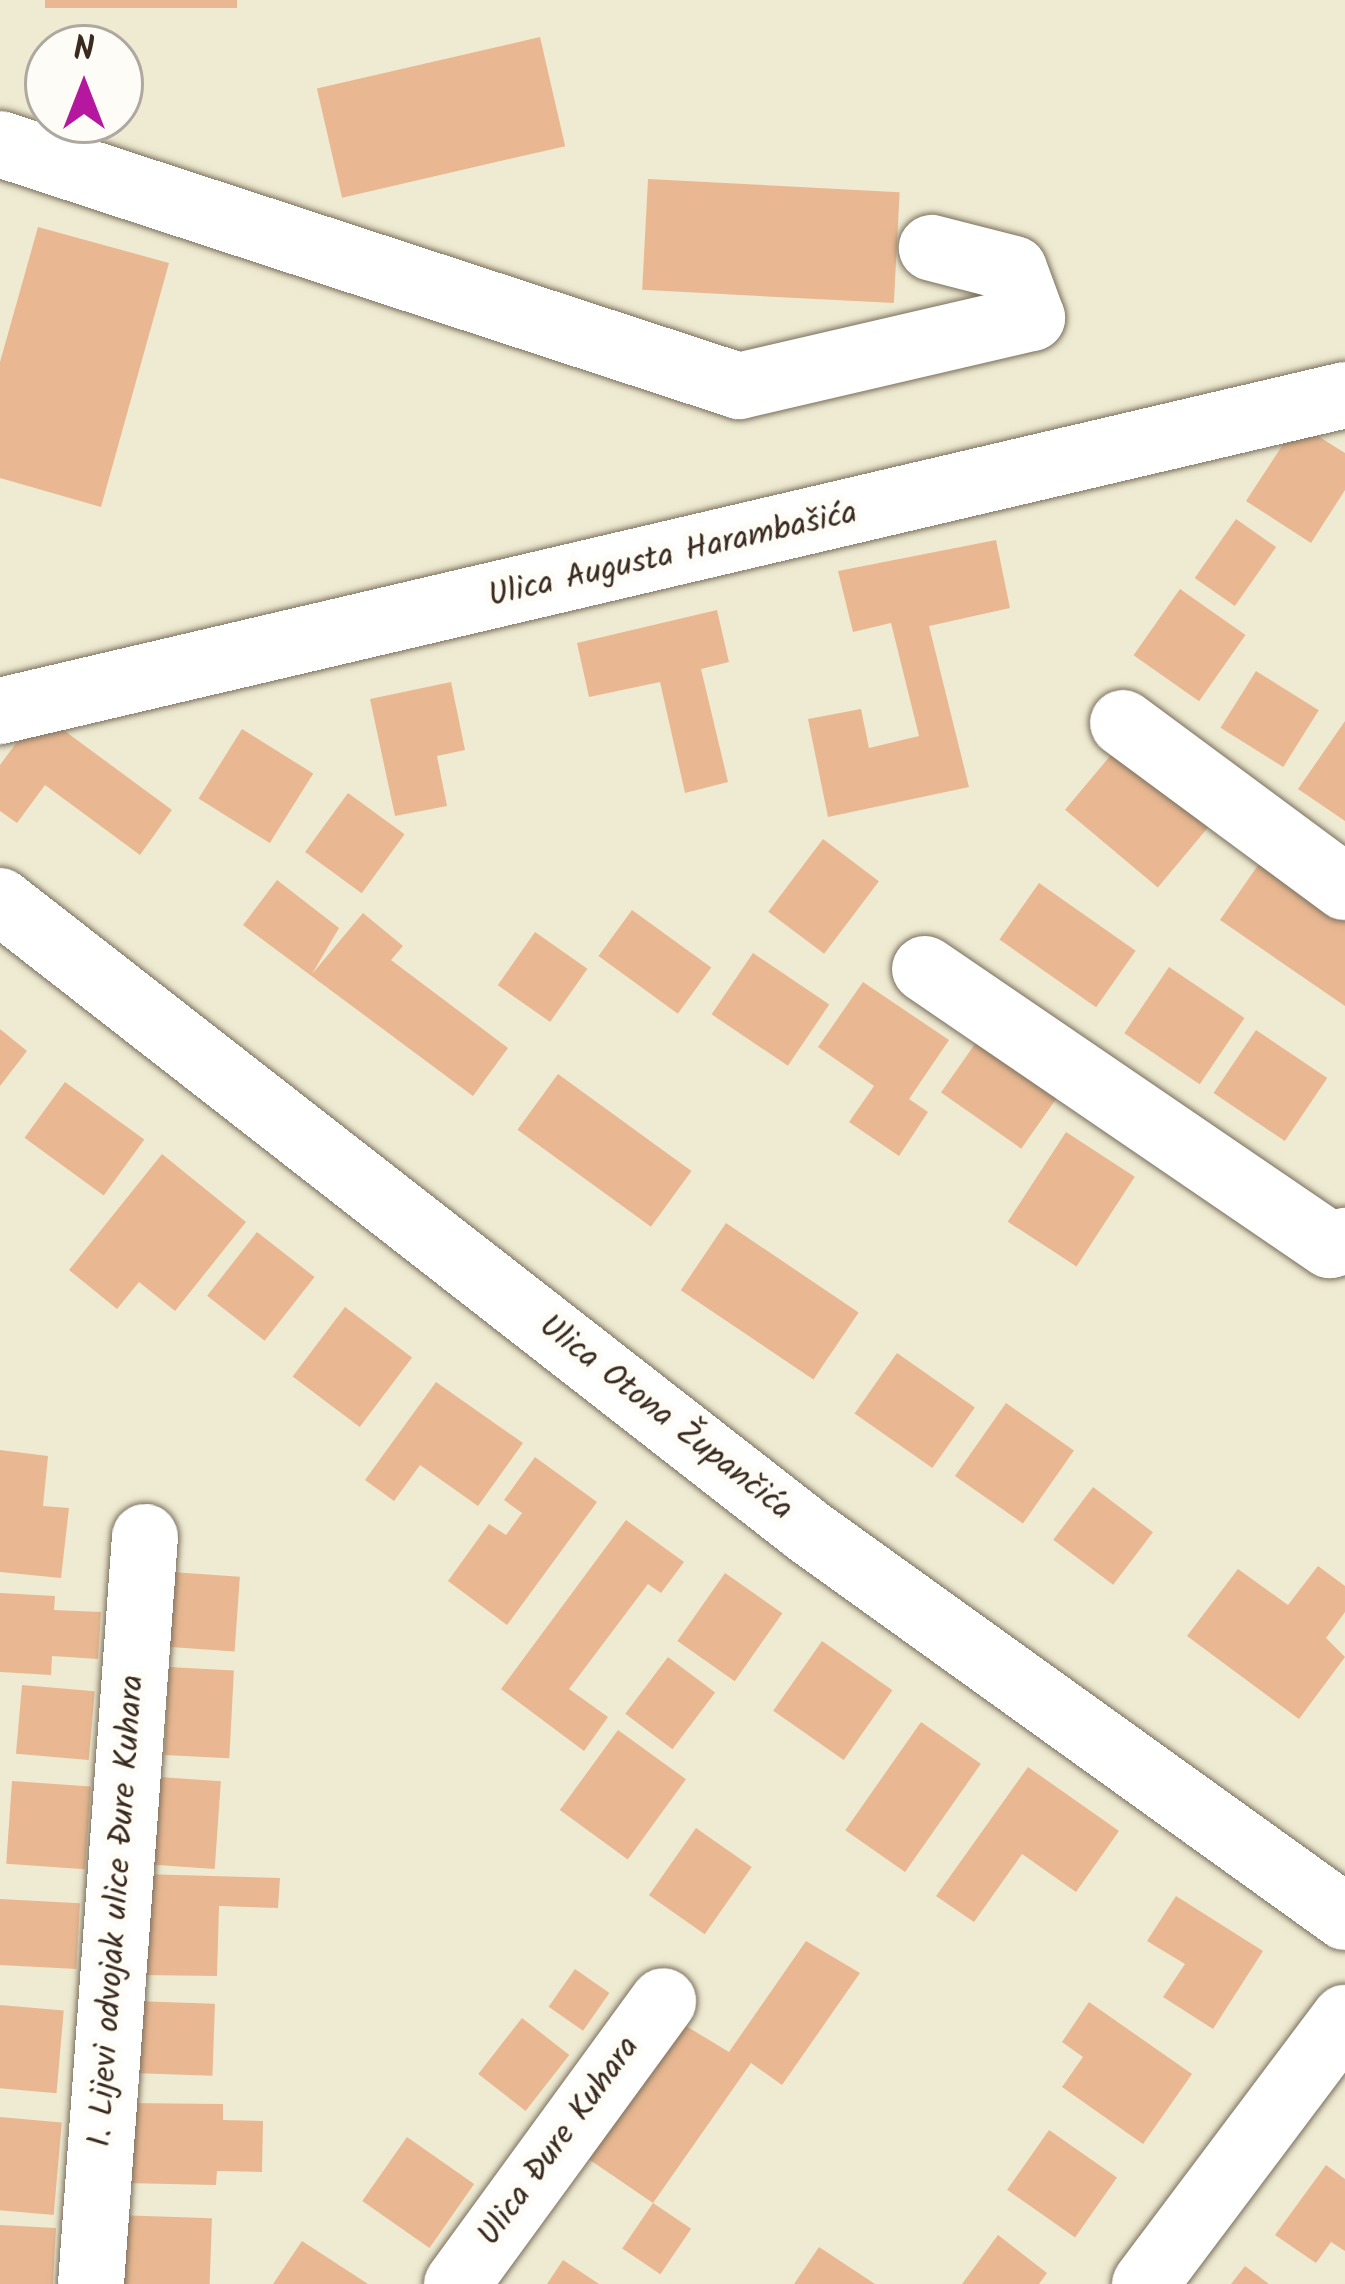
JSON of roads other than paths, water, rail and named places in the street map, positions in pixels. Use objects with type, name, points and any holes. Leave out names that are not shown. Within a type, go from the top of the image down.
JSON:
[{"type":"street","points":[[0,144],[739,386],[1032,318],[1014,269],[932,248]]},
{"type":"street","name":"Ulica Augusta Harambašića","points":[[0,711],[1345,395]]},
{"type":"street","points":[[1123,723],[1345,887]]},
{"type":"street","name":"Ulica Otona Župančića","points":[[0,901],[809,1532],[1345,1917]]},
{"type":"street","points":[[925,968],[1330,1245],[1345,1241]]},
{"type":"street","name":"I. Lijevi odvojak ulice Đure Kuhara","points":[[91,2284],[145,1537]]},
{"type":"street","name":"Ulica Đure Kuhara","points":[[457,2284],[663,2001]]},
{"type":"street","points":[[1145,2284],[1345,2018]]}]
